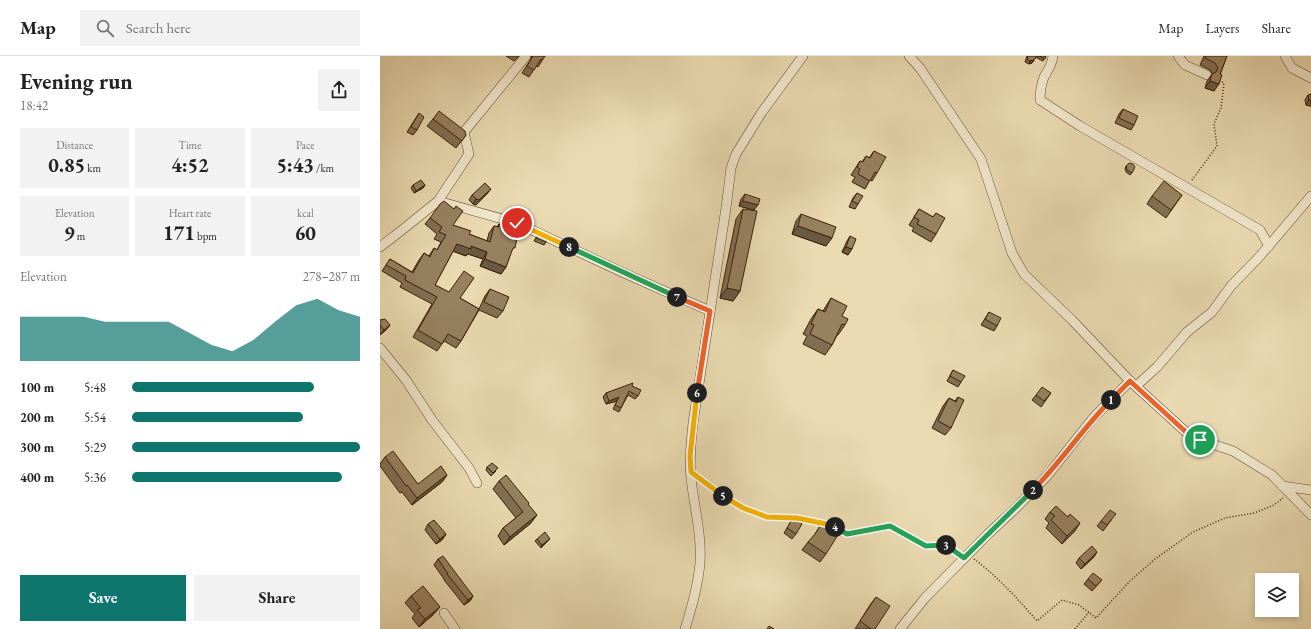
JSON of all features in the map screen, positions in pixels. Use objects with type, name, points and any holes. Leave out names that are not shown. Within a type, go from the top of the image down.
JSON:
[{"type":"street","points":[[380,247],[438,201],[469,154],[464,132],[526,56]]},
{"type":"street","points":[[685,629],[698,583],[700,563],[700,549],[690,456],[693,423],[731,168],[736,154],[762,112],[803,56]]},
{"type":"street","points":[[909,56],[920,68],[981,160],[1012,253],[1024,274],[1072,320],[1133,384],[1187,433],[1200,440],[1233,451],[1272,475],[1311,515]]},
{"type":"street","points":[[1053,56],[1052,63],[1044,78],[1040,91],[1040,100],[1080,126],[1260,230],[1269,246]]},
{"type":"street","points":[[1178,56],[1185,65],[1207,75]]},
{"type":"street","points":[[1284,56],[1292,68],[1311,78]]},
{"type":"street","points":[[900,629],[925,598],[1048,475],[1093,418],[1133,384],[1157,367],[1187,332],[1212,312],[1232,286],[1269,246],[1311,196]]},
{"type":"street","points":[[438,201],[517,223],[710,311]]},
{"type":"street","points":[[380,348],[406,380],[428,414],[469,468],[477,483]]},
{"type":"street","points":[[1285,489],[1311,490]]},
{"type":"street","points":[[444,613],[454,629]]},
{"type":"path","points":[[1182,186],[1191,181],[1217,146],[1214,124],[1221,108],[1224,82],[1207,75]]},
{"type":"path","points":[[691,472],[724,497],[743,508],[767,517],[797,518],[823,523],[831,525],[847,534],[890,526],[926,546],[945,544],[987,569],[1011,591],[1036,621],[1062,600],[1079,605],[1096,618],[1130,582],[1155,559],[1193,532],[1225,518],[1274,506],[1285,489]]},
{"type":"path","points":[[1076,629],[1089,612]]},
{"type":"building","points":[[533,56],[545,56],[542,60],[541,59],[534,70],[527,66]]},
{"type":"building","points":[[1028,56],[1037,56],[1034,60],[1030,61],[1027,59]]},
{"type":"building","points":[[1039,56],[1046,56],[1045,59]]},
{"type":"building","points":[[1206,56],[1227,56],[1220,74],[1222,75],[1219,84],[1210,81],[1212,74],[1216,72],[1218,68],[1215,63],[1205,58]]},
{"type":"building","points":[[1311,94],[1311,101],[1309,100],[1308,95]]},
{"type":"building","points":[[1123,109],[1138,116],[1134,125],[1119,118]]},
{"type":"building","points":[[439,111],[465,131],[466,135],[462,141],[433,119]]},
{"type":"building","points":[[419,113],[424,117],[417,130],[411,127]]},
{"type":"building","points":[[874,151],[886,157],[877,173],[875,172],[870,181],[858,174],[860,169],[857,167],[860,161],[863,162],[866,156],[870,158]]},
{"type":"building","points":[[1129,163],[1133,164],[1135,167],[1132,173],[1127,170],[1126,166]]},
{"type":"building","points":[[421,180],[425,185],[416,191],[413,185]]},
{"type":"building","points":[[1164,181],[1182,195],[1171,210],[1152,196]]},
{"type":"building","points":[[485,183],[491,189],[479,200],[476,199],[472,195]]},
{"type":"building","points":[[857,193],[863,196],[858,204],[852,201]]},
{"type":"building","points":[[745,194],[760,199],[758,205],[743,201]]},
{"type":"building","points":[[444,201],[454,209],[456,206],[463,211],[453,225],[471,231],[469,234],[490,242],[494,226],[499,227],[499,224],[515,228],[514,231],[518,232],[515,248],[513,248],[506,267],[485,259],[487,252],[471,246],[471,249],[457,244],[435,285],[449,292],[464,271],[474,278],[460,298],[479,309],[461,341],[448,334],[442,344],[418,330],[437,297],[405,280],[406,276],[386,265],[390,259],[413,273],[424,253],[430,257],[434,248],[437,250],[446,235],[439,232],[442,227],[430,218]]},
{"type":"building","points":[[743,209],[757,211],[740,291],[727,288]]},
{"type":"building","points":[[919,209],[933,217],[936,213],[945,218],[936,234],[917,224],[919,220],[914,217]]},
{"type":"building","points":[[801,214],[836,227],[832,238],[798,226]]},
{"type":"building","points":[[537,236],[547,240],[546,242],[536,238]]},
{"type":"building","points":[[850,236],[856,239],[852,249],[846,247]]},
{"type":"building","points":[[490,289],[509,297],[503,311],[484,302]]},
{"type":"building","points":[[831,298],[847,306],[842,316],[848,319],[845,325],[842,324],[832,345],[810,334],[814,325],[811,324],[818,309],[825,312]]},
{"type":"building","points":[[989,312],[1001,318],[997,326],[985,319]]},
{"type":"building","points":[[385,319],[390,325],[384,330],[380,325],[380,320]]},
{"type":"building","points":[[953,370],[965,376],[961,382],[950,376]]},
{"type":"building","points":[[633,383],[632,386],[641,390],[638,396],[629,391],[621,408],[615,405],[619,397],[609,401],[606,393]]},
{"type":"building","points":[[1042,387],[1051,393],[1044,401],[1036,395]]},
{"type":"building","points":[[958,397],[964,400],[951,428],[938,421],[949,398],[956,402]]},
{"type":"building","points":[[393,451],[418,484],[441,466],[447,475],[417,498],[407,485],[406,486],[385,457]]},
{"type":"building","points":[[492,463],[498,468],[493,473],[487,467]]},
{"type":"building","points":[[506,475],[537,515],[510,537],[503,528],[523,512],[499,481]]},
{"type":"building","points":[[1056,506],[1068,517],[1070,514],[1080,523],[1067,536],[1051,520],[1055,516],[1050,512]]},
{"type":"building","points":[[1110,510],[1116,514],[1107,525],[1101,521]]},
{"type":"building","points":[[793,518],[802,524],[796,534],[787,528]]},
{"type":"building","points":[[434,520],[446,534],[440,539],[428,524]]},
{"type":"building","points":[[832,520],[843,527],[826,554],[808,542],[822,523],[828,527]]},
{"type":"building","points":[[545,532],[550,539],[542,545],[537,539]]},
{"type":"building","points":[[1092,546],[1097,552],[1085,564],[1079,558]]},
{"type":"building","points":[[443,556],[473,596],[468,600],[447,574],[438,559]]},
{"type":"building","points":[[1093,573],[1102,580],[1096,586],[1088,579]]},
{"type":"building","points":[[423,586],[440,607],[425,619],[417,610],[421,608],[411,596]]},
{"type":"building","points":[[876,597],[890,606],[875,629],[871,629],[860,621]]},
{"type":"building","points":[[769,626],[774,629],[767,629]]},
{"type":"route","points":[[517,223],[710,311],[693,423],[690,456],[691,472],[724,497],[743,508],[767,517],[797,518],[823,523],[831,525],[847,534],[890,526],[926,546],[945,544],[964,558],[1048,475],[1093,418],[1130,381],[1187,433],[1200,440]]}]
